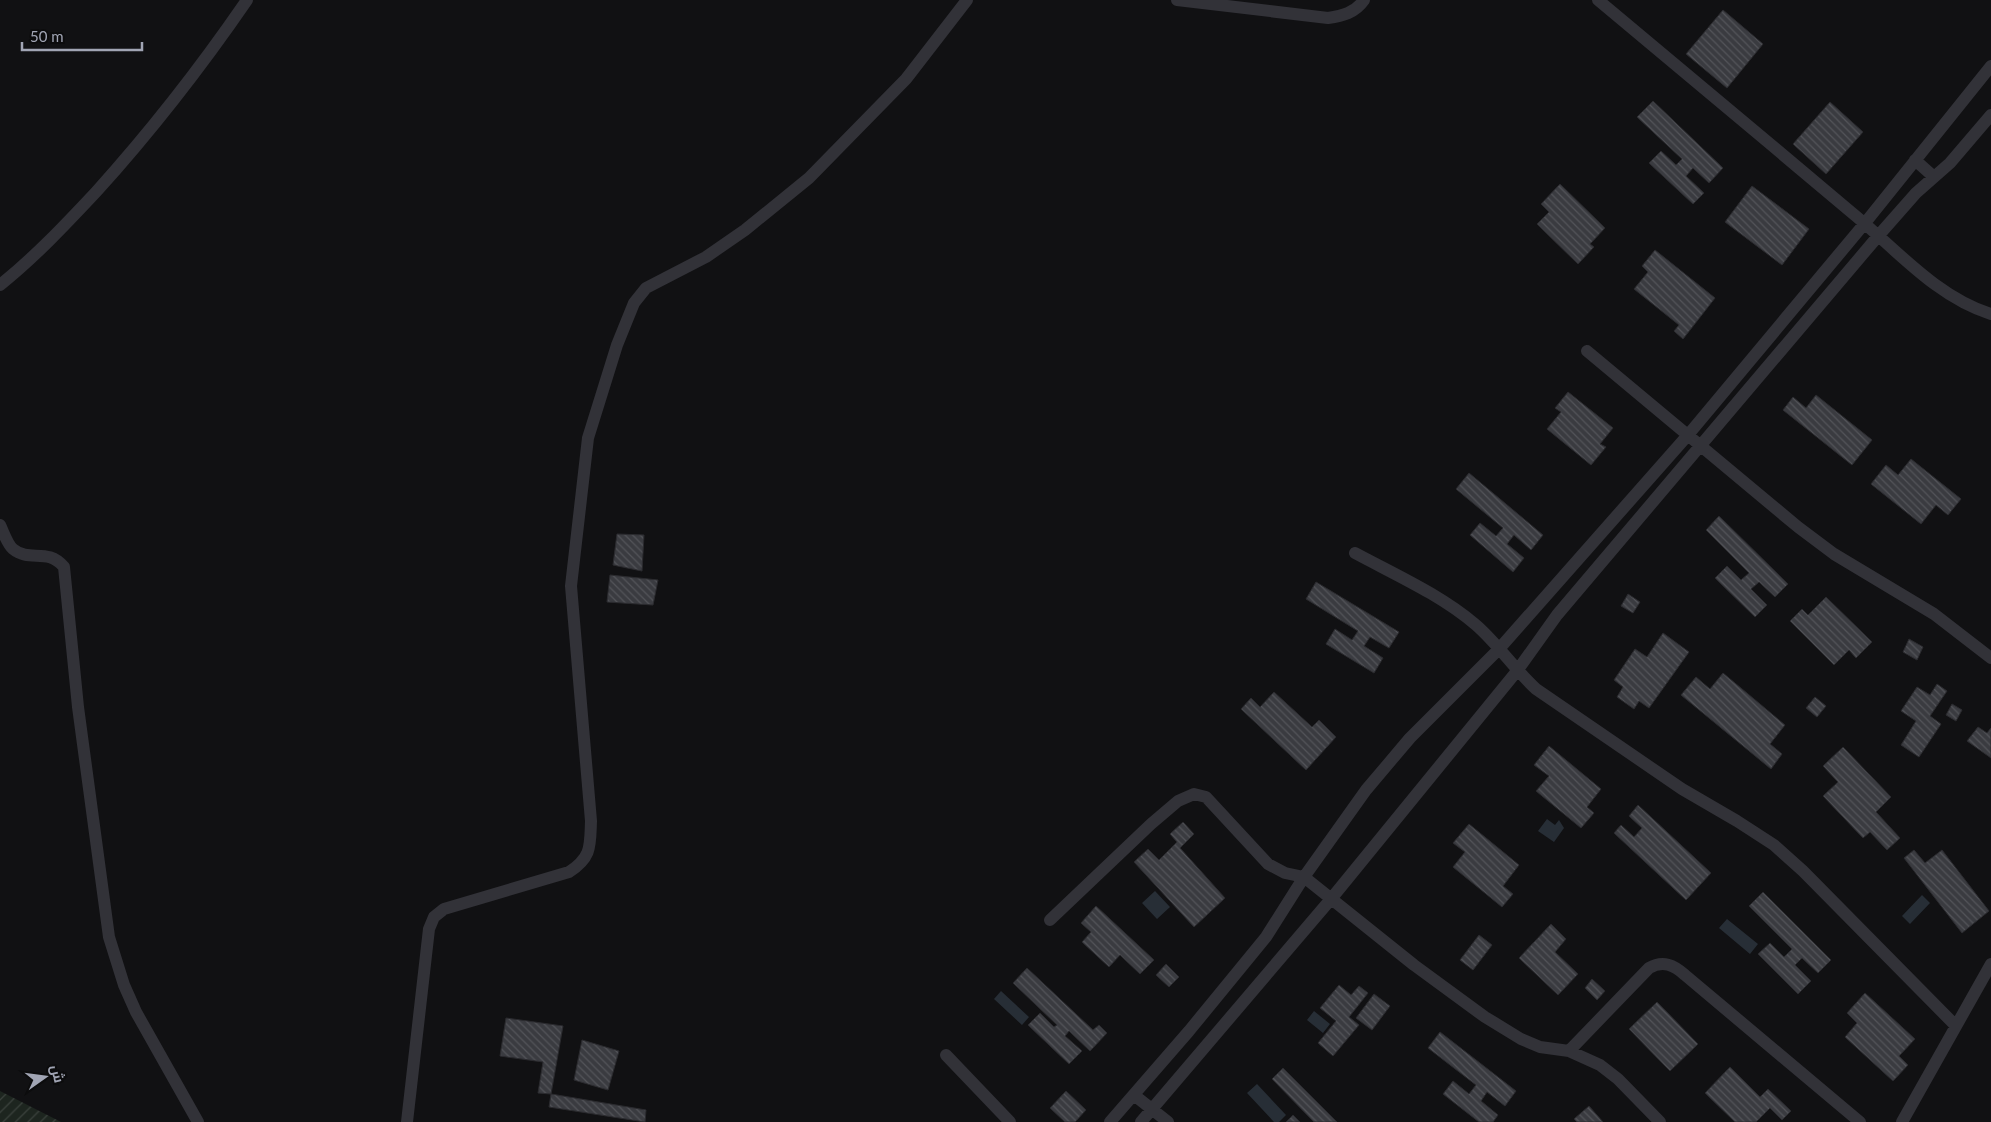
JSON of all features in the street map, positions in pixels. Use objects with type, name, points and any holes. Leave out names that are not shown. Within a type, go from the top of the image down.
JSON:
[{"type":"street","points":[[0,284],[36,253],[114,172],[186,85],[247,0]]},
{"type":"street","points":[[407,1122],[429,929],[434,917],[444,909],[569,872],[578,866],[590,851],[591,821],[571,586],[588,438],[617,345],[634,303],[646,288],[706,257],[745,230],[809,178],[850,138],[906,78],[967,0]]},
{"type":"street","points":[[1177,0],[1328,18],[1351,12],[1360,6],[1364,0]]},
{"type":"street","points":[[1598,0],[1952,297],[1991,314]]},
{"type":"street","points":[[1110,1122],[1189,1031],[1266,937],[1304,877],[1366,790],[1410,738],[1498,649],[1688,435],[1865,223],[1991,66]]},
{"type":"street","points":[[1141,1122],[1331,899],[1517,671],[1558,615],[1879,235],[1916,193],[1950,162],[1991,115]]},
{"type":"street","points":[[1915,160],[1934,178]]},
{"type":"street","points":[[1587,351],[1701,447],[1834,554],[1934,614],[1991,658]]},
{"type":"street","points":[[0,525],[13,549],[30,556],[49,556],[55,558],[64,567],[78,708],[109,937],[124,984],[136,1012],[198,1122]]},
{"type":"street","points":[[1355,553],[1460,612],[1476,625],[1517,671],[1536,689],[1682,789],[1774,845],[1803,871],[1955,1025]]},
{"type":"street","points":[[1050,920],[1151,824],[1178,801],[1194,794],[1206,797],[1268,864],[1285,873],[1304,877],[1414,965],[1485,1017],[1521,1039],[1540,1047],[1569,1051],[1610,1072],[1660,1122]]},
{"type":"street","points":[[1569,1051],[1649,968],[1654,965],[1671,964],[1860,1122]]},
{"type":"street","points":[[1902,1122],[1991,964]]},
{"type":"street","points":[[946,1054],[1010,1122]]},
{"type":"street","points":[[1134,1095],[1168,1122]]},
{"type":"shaded area","points":[[1547,819],[1555,825],[1559,820],[1564,828],[1554,842],[1538,831]]},
{"type":"shaded area","points":[[1155,891],[1170,907],[1157,919],[1142,903]]},
{"type":"shaded area","points":[[1922,895],[1930,903],[1910,924],[1902,916]]},
{"type":"shaded area","points":[[1727,919],[1758,944],[1750,954],[1719,928]]},
{"type":"shaded area","points":[[1001,991],[1029,1017],[1022,1025],[994,999]]},
{"type":"shaded area","points":[[1314,1011],[1330,1024],[1323,1033],[1307,1020]]},
{"type":"shaded area","points":[[1257,1084],[1286,1115],[1279,1122],[1274,1122],[1247,1093]]},
{"type":"shaded area","points":[[0,1091],[61,1122],[0,1122]]},
{"type":"building","points":[[1723,10],[1763,44],[1727,88],[1686,54]]},
{"type":"building","points":[[1653,101],[1723,168],[1709,183],[1693,168],[1686,176],[1704,193],[1693,204],[1649,163],[1661,151],[1676,165],[1682,159],[1637,117]]},
{"type":"building","points":[[1830,102],[1863,132],[1826,174],[1793,144]]},
{"type":"building","points":[[1560,184],[1605,228],[1590,244],[1594,247],[1578,264],[1537,224],[1549,212],[1541,204]]},
{"type":"building","points":[[1752,186],[1809,229],[1782,265],[1725,222]]},
{"type":"building","points":[[1655,250],[1715,298],[1683,339],[1674,331],[1679,325],[1634,289],[1648,272],[1642,266]]},
{"type":"building","points":[[1568,392],[1613,428],[1600,444],[1606,447],[1591,465],[1547,429],[1561,412],[1555,408]]},
{"type":"building","points":[[1816,395],[1872,440],[1852,465],[1783,410],[1793,397],[1806,408]]},
{"type":"building","points":[[1911,459],[1961,499],[1948,515],[1936,505],[1921,524],[1871,484],[1886,465],[1898,475]]},
{"type":"building","points":[[1469,473],[1543,535],[1531,550],[1514,535],[1507,544],[1524,558],[1513,572],[1470,535],[1480,523],[1496,536],[1503,528],[1456,489]]},
{"type":"building","points":[[1719,516],[1788,584],[1775,597],[1759,582],[1751,589],[1767,605],[1755,617],[1715,578],[1727,566],[1741,580],[1749,573],[1706,530]]},
{"type":"building","points":[[617,534],[644,535],[642,571],[613,565]]},
{"type":"building","points":[[610,575],[658,580],[653,605],[607,602]]},
{"type":"building","points":[[1316,582],[1399,632],[1389,648],[1370,637],[1364,646],[1383,658],[1374,673],[1326,644],[1335,629],[1352,640],[1358,631],[1306,599]]},
{"type":"building","points":[[1628,594],[1640,602],[1633,613],[1621,606]]},
{"type":"building","points":[[1826,597],[1872,642],[1856,658],[1849,650],[1834,665],[1790,621],[1802,609],[1808,615]]},
{"type":"building","points":[[1663,633],[1689,652],[1649,708],[1639,701],[1634,709],[1617,697],[1623,687],[1614,680],[1635,649],[1647,657]]},
{"type":"building","points":[[1909,639],[1923,647],[1917,660],[1903,652]]},
{"type":"building","points":[[1723,673],[1785,725],[1770,744],[1782,754],[1771,769],[1681,695],[1696,677],[1710,689]]},
{"type":"building","points":[[1937,684],[1947,691],[1930,716],[1941,724],[1919,757],[1901,745],[1916,721],[1901,711],[1917,687],[1930,695]]},
{"type":"building","points":[[1274,692],[1312,727],[1319,720],[1336,737],[1306,770],[1241,709],[1251,698],[1260,707]]},
{"type":"building","points":[[1815,697],[1826,706],[1817,717],[1806,708]]},
{"type":"building","points":[[1952,704],[1962,710],[1956,721],[1946,715]]},
{"type":"building","points":[[1978,727],[1987,733],[1991,728],[1991,758],[1967,741]]},
{"type":"building","points":[[1549,746],[1601,789],[1587,807],[1594,813],[1581,828],[1536,791],[1549,776],[1534,765]]},
{"type":"building","points":[[1843,747],[1891,797],[1876,812],[1900,838],[1887,850],[1870,832],[1863,838],[1823,796],[1838,782],[1823,766]]},
{"type":"building","points":[[1638,805],[1711,873],[1686,900],[1614,833],[1621,825],[1634,837],[1642,828],[1629,816]]},
{"type":"building","points":[[1183,822],[1194,834],[1180,848],[1225,898],[1194,927],[1134,862],[1148,849],[1159,860],[1177,842],[1170,834]]},
{"type":"building","points":[[1469,824],[1519,865],[1503,886],[1513,894],[1502,907],[1453,867],[1465,852],[1453,843]]},
{"type":"building","points":[[1914,850],[1925,863],[1942,850],[1989,911],[1962,933],[1904,858]]},
{"type":"building","points":[[1763,892],[1831,960],[1818,973],[1802,958],[1795,965],[1811,981],[1798,994],[1758,954],[1770,943],[1784,957],[1792,949],[1749,906]]},
{"type":"building","points":[[1096,906],[1154,960],[1140,974],[1120,955],[1109,967],[1082,942],[1091,932],[1081,923]]},
{"type":"building","points":[[1551,924],[1566,939],[1555,952],[1578,974],[1558,995],[1519,958]]},
{"type":"building","points":[[1479,935],[1492,945],[1473,970],[1460,960]]},
{"type":"building","points":[[1166,964],[1179,977],[1169,987],[1156,975]]},
{"type":"building","points":[[1027,968],[1093,1030],[1099,1025],[1107,1033],[1090,1051],[1069,1031],[1065,1036],[1082,1051],[1069,1064],[1028,1025],[1040,1013],[1054,1027],[1057,1025],[1013,983]]},
{"type":"building","points":[[1592,979],[1605,991],[1597,1000],[1585,988]]},
{"type":"building","points":[[1339,985],[1351,995],[1359,986],[1368,993],[1349,1017],[1359,1025],[1333,1056],[1318,1043],[1336,1021],[1320,1008]]},
{"type":"building","points":[[1865,993],[1915,1039],[1899,1056],[1908,1065],[1893,1081],[1845,1037],[1857,1023],[1847,1013]]},
{"type":"building","points":[[1374,994],[1390,1006],[1372,1030],[1356,1018]]},
{"type":"building","points":[[1657,1002],[1698,1044],[1670,1071],[1629,1029]]},
{"type":"building","points":[[506,1018],[563,1026],[551,1094],[538,1093],[543,1062],[500,1056]]},
{"type":"building","points":[[1440,1032],[1516,1091],[1505,1106],[1487,1092],[1481,1101],[1498,1115],[1493,1122],[1479,1122],[1443,1094],[1453,1081],[1469,1094],[1476,1085],[1428,1048]]},
{"type":"building","points":[[582,1040],[619,1051],[608,1090],[574,1080]]},
{"type":"building","points":[[1730,1067],[1760,1097],[1768,1089],[1791,1111],[1782,1120],[1770,1108],[1756,1122],[1735,1122],[1705,1093]]},
{"type":"building","points":[[1283,1068],[1337,1122],[1314,1122],[1272,1079]]},
{"type":"building","points":[[1066,1091],[1086,1110],[1075,1122],[1065,1122],[1050,1108]]},
{"type":"building","points":[[551,1094],[646,1110],[645,1122],[549,1107]]},
{"type":"building","points":[[1589,1106],[1603,1122],[1577,1122],[1574,1119]]},
{"type":"building","points":[[1293,1115],[1300,1122],[1286,1122]]}]
